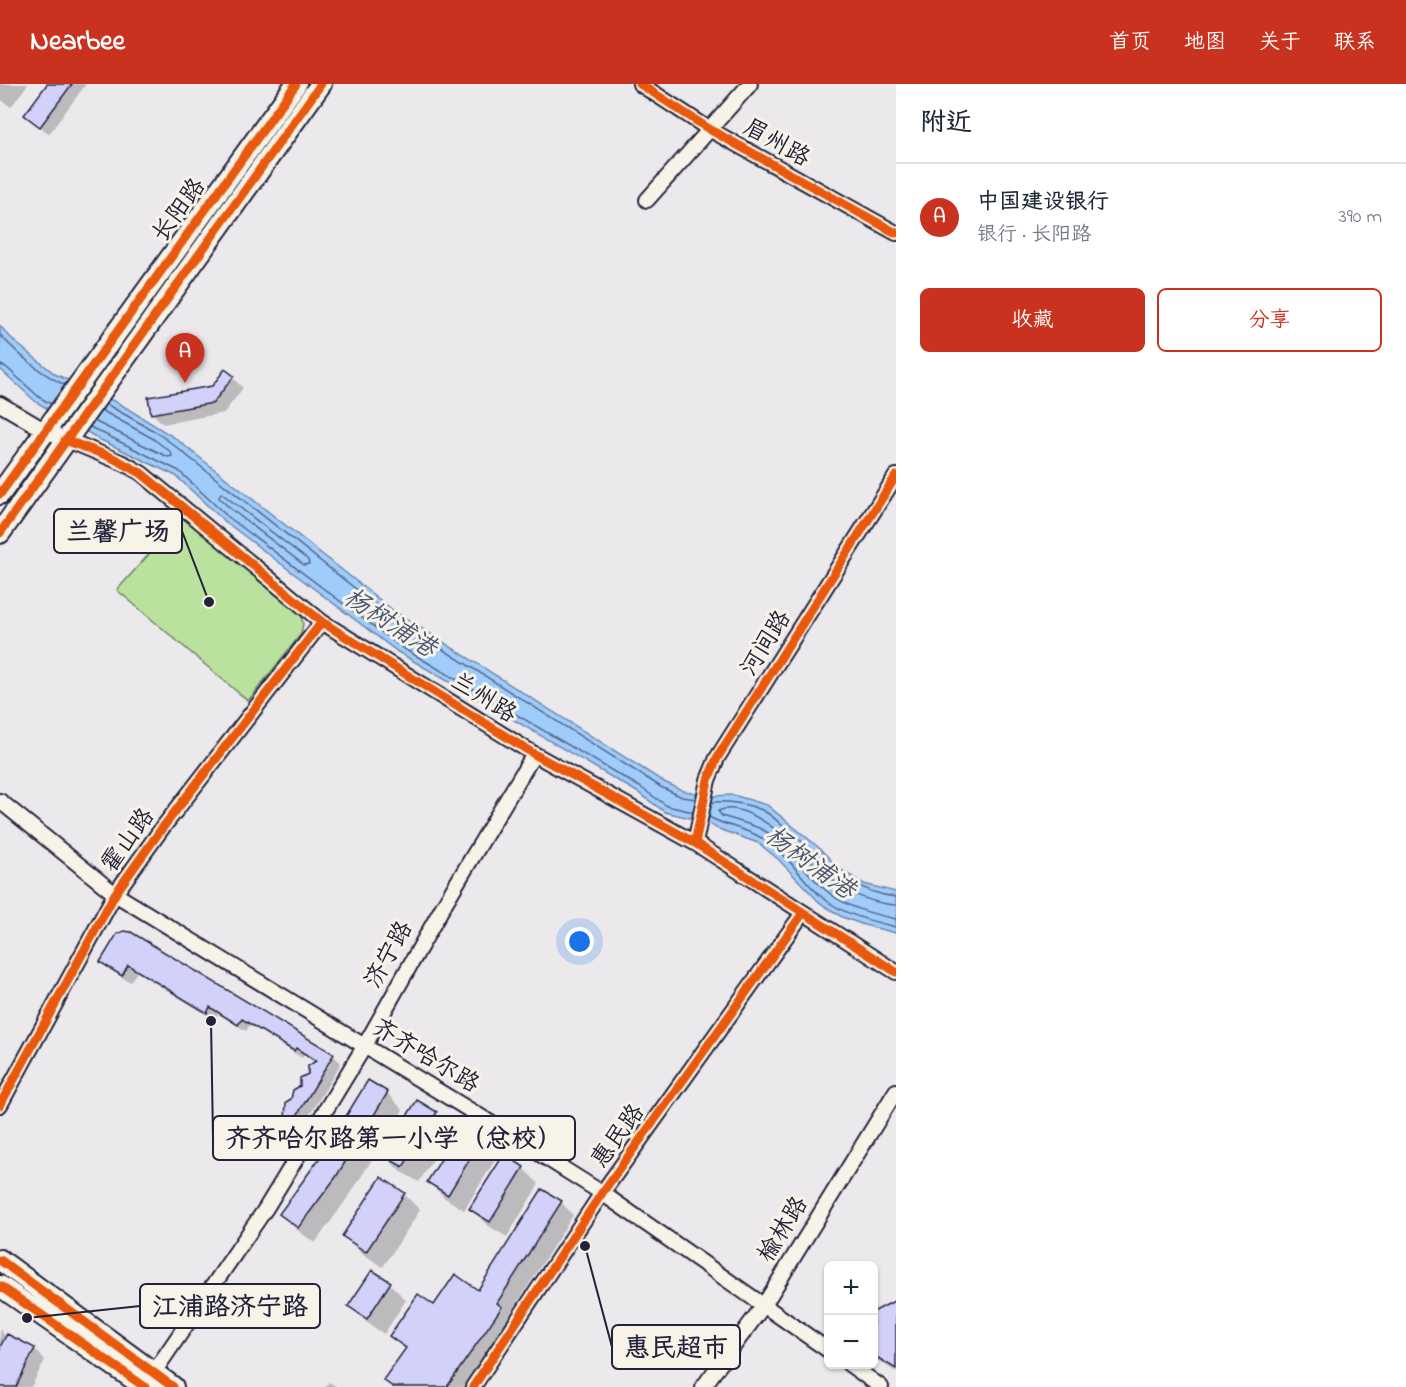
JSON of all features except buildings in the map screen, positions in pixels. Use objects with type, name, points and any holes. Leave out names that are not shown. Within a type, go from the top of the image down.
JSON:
[{"type":"main road","name":"长阳路","points":[[44,430],[296,84]]},
{"type":"main road","name":"长阳路","points":[[65,440],[321,84]]},
{"type":"main road","points":[[0,494],[44,430]]},
{"type":"main road","points":[[0,533],[65,440]]},
{"type":"main road","points":[[0,1260],[146,1383]]},
{"type":"main road","points":[[0,1286],[146,1383],[173,1387]]},
{"type":"street","name":"眉州路","points":[[640,84],[709,129],[896,233]]},
{"type":"street","points":[[647,200],[750,84]]},
{"type":"street","name":"兰州路","points":[[0,404],[44,430],[118,460],[141,473],[322,622],[534,754],[695,843],[759,882],[803,914],[896,972]]},
{"type":"street","name":"河间路","points":[[695,843],[710,774],[717,758],[896,476]]},
{"type":"street","name":"霍山路","points":[[0,1105],[115,894],[160,831],[322,622]]},
{"type":"street","name":"济宁路","points":[[146,1383],[266,1208],[364,1047],[445,903],[534,754]]},
{"type":"street","name":"齐齐哈尔路","points":[[0,801],[115,894],[602,1193],[824,1347]]},
{"type":"street","name":"惠民路","points":[[473,1387],[602,1193],[803,914]]},
{"type":"street","name":"榆林路","points":[[704,1387],[764,1305],[896,1091]]},
{"type":"street","points":[[855,1369],[882,1387]]},
{"type":"green space","points":[[182,517],[301,613],[303,624],[301,634],[248,701],[117,590]]},
{"type":"water","name":"杨树浦港","points":[[0,326],[15,342],[55,374],[120,404],[175,438],[394,611],[664,782],[684,791],[713,796],[733,795],[767,805],[817,846],[841,870],[864,884],[896,892],[896,933],[842,917],[820,903],[778,859],[758,843],[716,828],[707,822],[665,812],[637,792],[398,652],[223,520],[176,476],[99,439],[36,402],[0,369]]},
{"type":"cycle path","points":[[0,494],[296,84]]},
{"type":"cycle path","points":[[0,533],[321,84]]},
{"type":"cycle path","points":[[640,84],[709,129],[896,233]]},
{"type":"cycle path","points":[[65,440],[111,457],[141,473],[322,622],[534,754],[695,843],[896,972]]},
{"type":"cycle path","points":[[695,843],[708,780],[717,758],[896,476]]},
{"type":"cycle path","points":[[0,1105],[115,894],[160,831],[322,622]]},
{"type":"cycle path","points":[[473,1387],[602,1193],[803,913]]},
{"type":"cycle path","points":[[0,1260],[173,1387]]},
{"type":"cycle path","points":[[0,1286],[145,1387]]},
{"type":"place","name":"中国建设银行","points":[[185,383]]},
{"type":"place","name":"兰馨广场","points":[[209,602]]},
{"type":"place","name":"齐齐哈尔路第一小学（总校）","points":[[211,1021]]},
{"type":"place","name":"惠民超市","points":[[585,1246]]},
{"type":"place","name":"江浦路济宁路","points":[[27,1318]]}]
